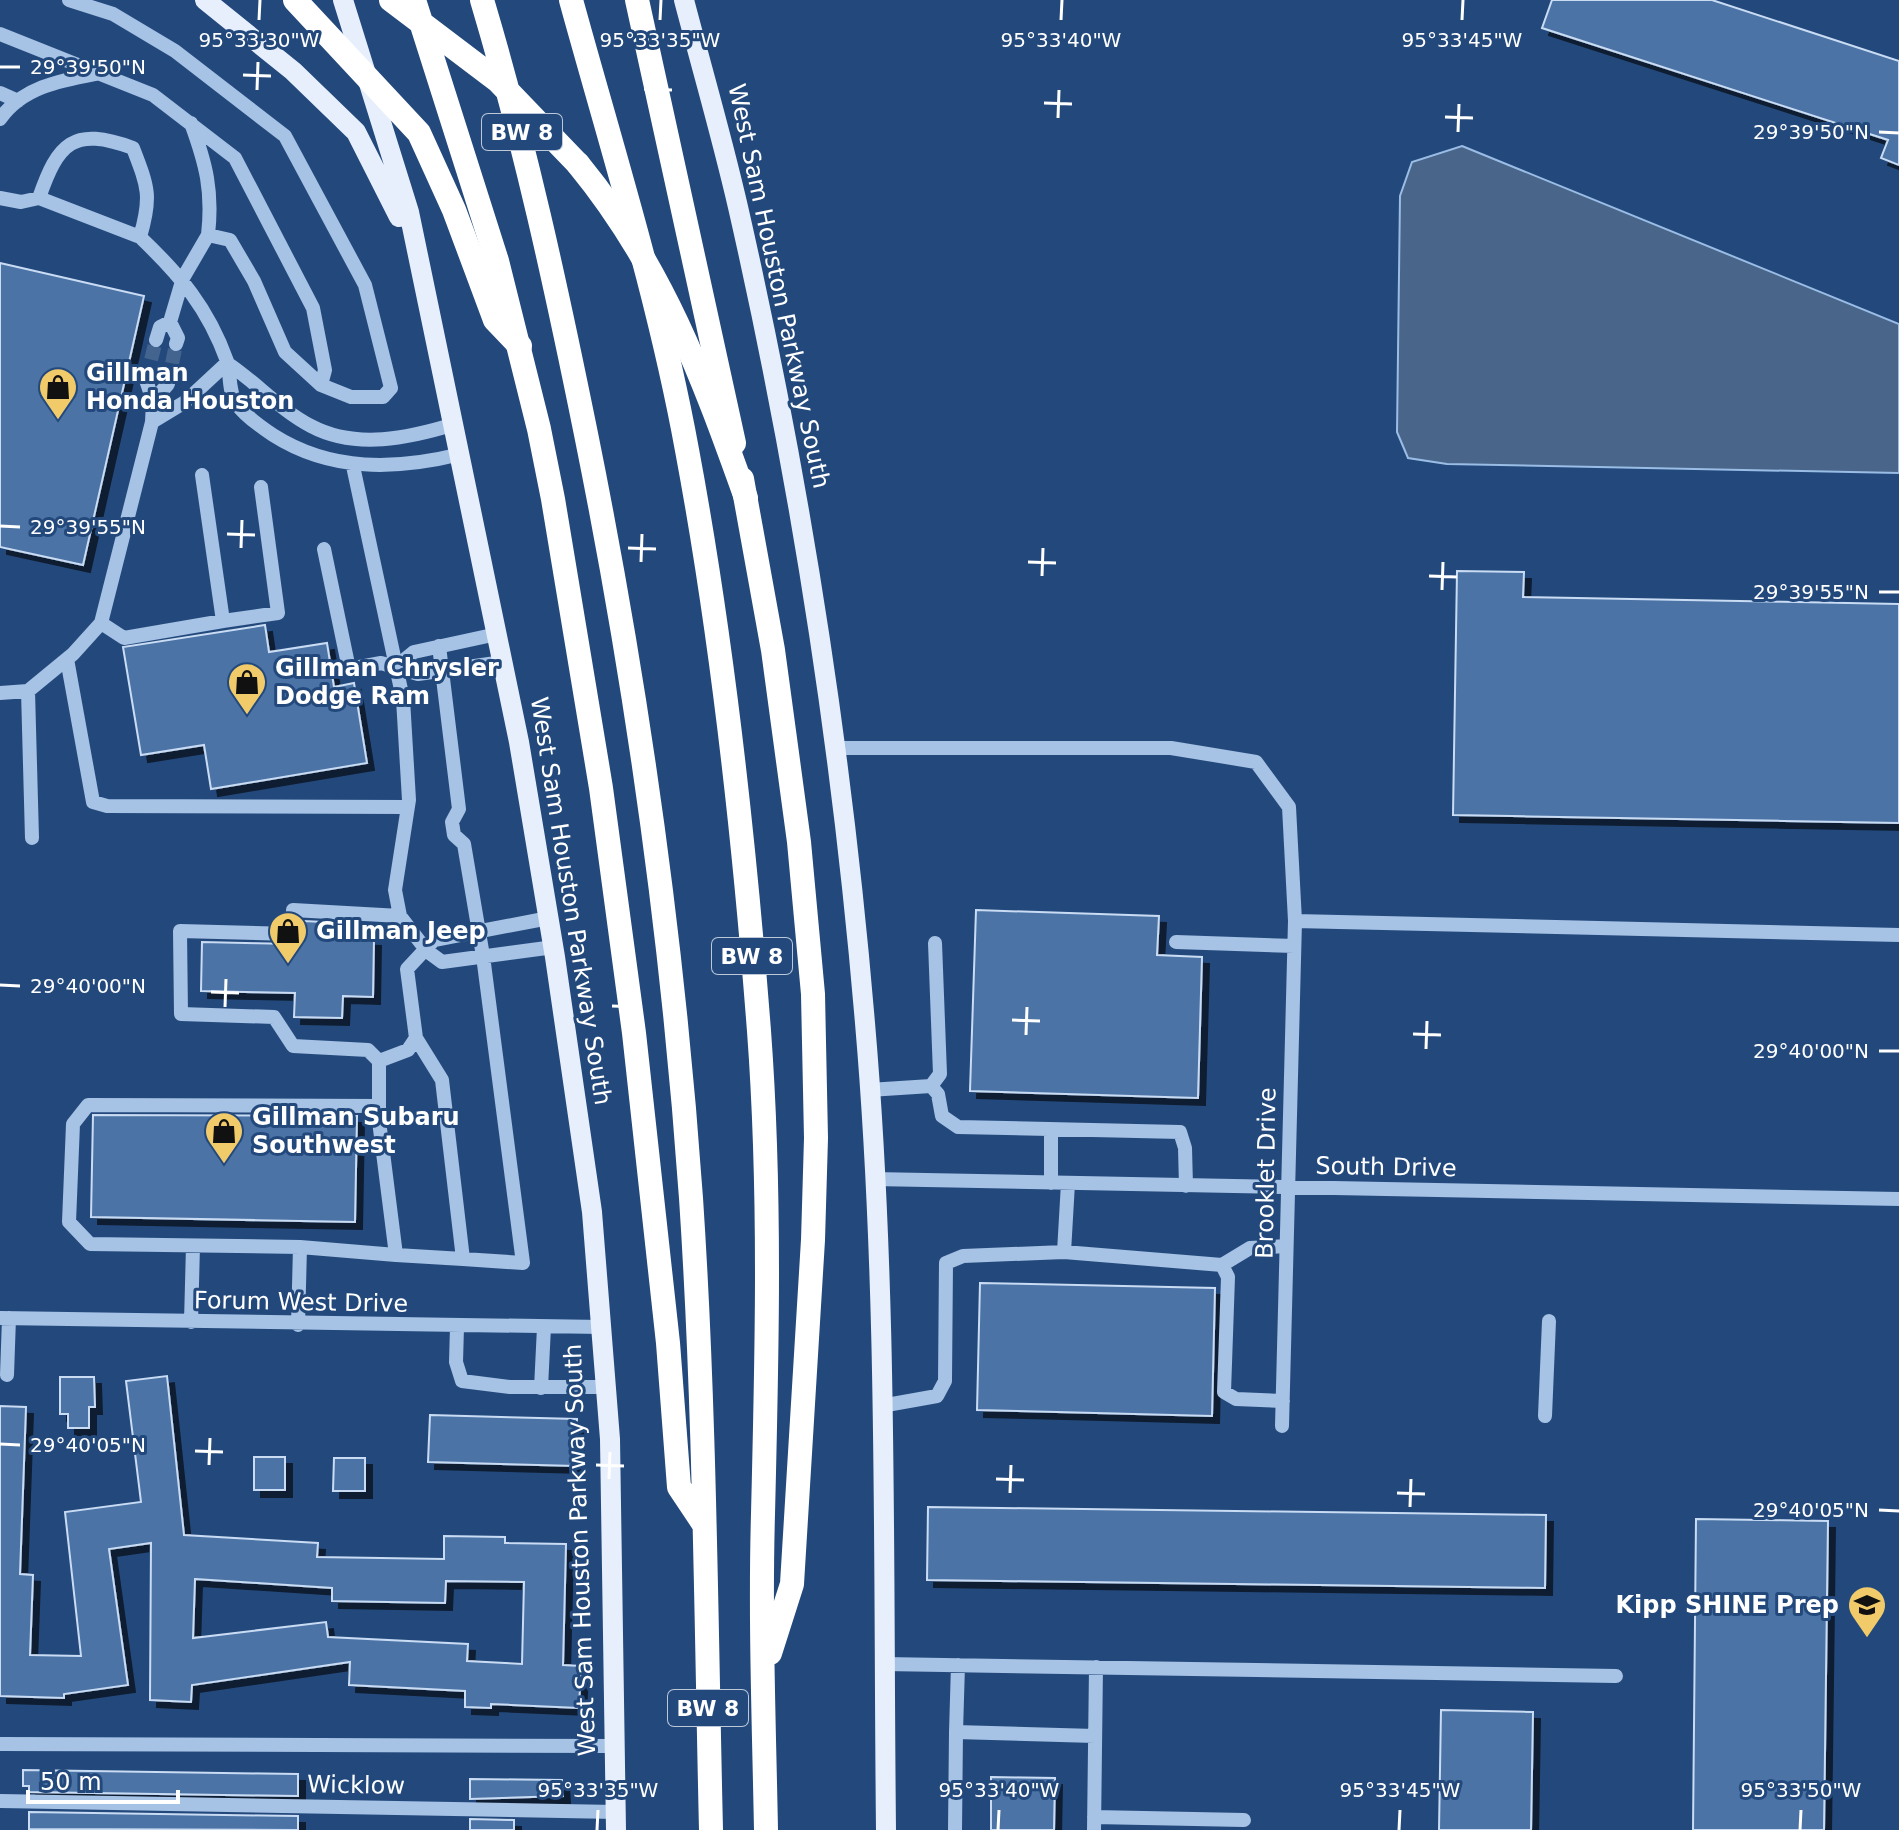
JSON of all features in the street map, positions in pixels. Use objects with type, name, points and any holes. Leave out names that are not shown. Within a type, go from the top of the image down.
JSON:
[{"type":"highway","points":[[295,0],[419,133],[454,210],[495,320],[520,346]]},
{"type":"highway","points":[[391,0],[498,81],[578,164],[616,211],[651,267],[691,349],[746,498]]},
{"type":"highway","points":[[414,0],[487,227],[520,346],[569,592],[617,902],[652,1181],[679,1487],[704,1525]]},
{"type":"highway","name":"BW 8","points":[[482,0],[521,128],[609,548],[645,763],[666,930],[691,1197],[704,1525],[711,1830]]},
{"type":"highway","name":"BW 8","points":[[571,0],[643,249],[687,447],[711,592],[739,807],[759,1034],[768,1385],[763,1517],[766,1830]]},
{"type":"highway","points":[[637,0],[746,498],[773,650],[799,842],[813,994],[813,1225],[792,1584],[763,1672]]},
{"type":"main road","points":[[205,0],[293,71],[356,132],[419,261]]},
{"type":"main road","name":"West Sam Houston Parkway South","points":[[343,0],[409,212],[503,662],[554,947],[592,1212],[610,1439],[616,1821]]},
{"type":"main road","name":"West Sam Houston Parkway South","points":[[684,0],[737,205],[796,491],[836,748],[869,1090],[881,1406],[886,1830]]},
{"type":"street","points":[[69,0],[113,14],[175,51],[285,136],[365,285],[391,388],[383,397],[351,397],[321,385],[285,352],[254,281],[230,240],[208,235]]},
{"type":"street","points":[[0,34],[153,95],[235,158],[313,308],[325,370],[321,385]]},
{"type":"street","points":[[0,119],[34,90],[101,73]]},
{"type":"street","points":[[0,93],[18,101]]},
{"type":"street","points":[[176,344],[178,338],[170,322],[183,278],[208,235],[212,198],[203,157],[190,121]]},
{"type":"street","points":[[39,198],[52,160],[72,142],[107,138],[133,148],[146,180],[150,205],[140,237]]},
{"type":"street","points":[[0,198],[21,202],[39,198],[140,237],[183,278],[227,363],[237,404],[264,429],[299,451],[353,466],[418,465],[461,454]]},
{"type":"street","points":[[156,340],[160,327],[170,322]]},
{"type":"street","points":[[227,363],[312,427],[345,437],[411,437],[455,424]]},
{"type":"street","points":[[152,422],[185,402],[227,363]]},
{"type":"street","points":[[0,693],[28,691],[67,659],[101,623],[152,422],[153,401],[146,380]]},
{"type":"street","points":[[153,401],[168,384]]},
{"type":"street","points":[[353,466],[403,699],[407,807],[395,890],[400,916],[427,951],[442,962],[554,947]]},
{"type":"street","points":[[202,475],[223,621]]},
{"type":"street","points":[[101,623],[124,638],[278,613],[261,487]]},
{"type":"street","points":[[324,549],[349,669],[381,663],[418,674],[503,662]]},
{"type":"street","points":[[397,666],[414,652],[497,634]]},
{"type":"street","points":[[379,1106],[88,1105],[73,1124],[69,1222],[90,1244],[300,1247],[523,1263],[479,931],[464,844],[454,835],[452,822],[459,809],[439,646]]},
{"type":"street","points":[[67,659],[93,802],[107,806],[230,809],[407,807]]},
{"type":"street","points":[[28,691],[32,838]]},
{"type":"street","name":"Brooklet Drive","points":[[836,748],[1171,748],[1256,762],[1289,807],[1295,921],[1282,1426]]},
{"type":"street","points":[[396,1255],[379,1106],[379,1061],[368,1050],[293,1046],[274,1017],[181,1014],[180,931],[292,934],[293,910],[400,916]]},
{"type":"street","points":[[463,1259],[442,1080],[416,1038],[407,969],[434,940],[549,918]]},
{"type":"street","points":[[1295,921],[1899,935]]},
{"type":"street","points":[[1176,942],[1294,946]]},
{"type":"street","points":[[869,1090],[931,1086],[940,1074],[935,943]]},
{"type":"street","points":[[379,1061],[408,1050],[416,1038]]},
{"type":"street","points":[[931,1086],[938,1094],[942,1116],[958,1127],[1180,1132],[1185,1148],[1186,1186]]},
{"type":"street","points":[[1051,1130],[1051,1183]]},
{"type":"street","name":"South Drive","points":[[873,1179],[1899,1199]]},
{"type":"street","points":[[1064,1252],[1068,1183]]},
{"type":"street","points":[[191,1322],[193,1246]]},
{"type":"street","points":[[881,1406],[937,1396],[945,1381],[946,1263],[963,1256],[1064,1252],[1222,1265],[1250,1248],[1286,1246]]},
{"type":"street","points":[[298,1325],[300,1247]]},
{"type":"street","points":[[1222,1265],[1228,1277],[1224,1392],[1236,1399],[1283,1401]]},
{"type":"street","points":[[4,1318],[7,1375]]},
{"type":"street","name":"Forum West Drive","points":[[4,1318],[298,1325],[601,1327]]},
{"type":"street","points":[[1545,1416],[1549,1321]]},
{"type":"street","points":[[457,1327],[456,1362],[462,1381],[541,1388],[606,1387]]},
{"type":"street","points":[[541,1388],[544,1327]]},
{"type":"street","points":[[884,1664],[1616,1676]]},
{"type":"street","points":[[955,1830],[958,1665]]},
{"type":"street","points":[[1096,1667],[1094,1824],[1244,1820]]},
{"type":"street","points":[[956,1732],[1095,1736]]},
{"type":"street","points":[[0,1744],[614,1746]]},
{"type":"street","name":"Wicklow","points":[[0,1801],[616,1821]]},
{"type":"water","points":[[1462,146],[1899,324],[1899,473],[1447,464],[1408,458],[1397,432],[1400,196],[1412,162]]},
{"type":"building","points":[[1552,0],[1712,0],[1899,61],[1899,165],[1881,158],[1888,140],[1542,28]]},
{"type":"building","name":"Gillman Honda Houston","points":[[0,263],[144,296],[83,565],[0,547]]},
{"type":"building","points":[[1457,571],[1524,572],[1523,597],[1899,604],[1899,823],[1453,815]]},
{"type":"building","name":"Gillman Chrysler Dodge Ram","points":[[265,625],[269,652],[327,643],[334,687],[354,683],[367,763],[211,789],[204,745],[141,755],[123,647]]},
{"type":"building","points":[[976,910],[1159,916],[1157,955],[1202,957],[1198,1098],[970,1091]]},
{"type":"building","name":"Gillman Jeep","points":[[303,921],[345,923],[344,938],[374,939],[373,997],[343,996],[342,1018],[294,1017],[295,993],[201,991],[202,942],[292,944],[301,939]]},
{"type":"building","name":"Gillman Subaru Southwest","points":[[93,1115],[357,1116],[355,1222],[91,1217]]},
{"type":"building","points":[[980,1283],[1215,1288],[1212,1416],[977,1410]]},
{"type":"building","points":[[167,1376],[184,1535],[318,1543],[317,1557],[444,1559],[444,1536],[505,1537],[505,1543],[566,1544],[563,1665],[581,1666],[579,1708],[491,1704],[491,1708],[465,1707],[465,1691],[349,1685],[350,1662],[192,1685],[191,1702],[150,1700],[151,1543],[109,1549],[128,1685],[64,1694],[64,1698],[0,1696],[0,1406],[26,1407],[20,1574],[33,1575],[30,1655],[81,1656],[65,1512],[141,1502],[126,1381]],"holes":[[[195,1579],[332,1588],[332,1601],[445,1603],[446,1581],[524,1582],[522,1664],[467,1661],[468,1644],[328,1637],[326,1622],[193,1638]]]},
{"type":"building","points":[[60,1377],[94,1377],[95,1407],[89,1407],[89,1428],[68,1428],[68,1414],[60,1414]]},
{"type":"building","points":[[430,1415],[577,1419],[576,1466],[428,1462]]},
{"type":"building","points":[[254,1457],[285,1457],[285,1490],[254,1490]]},
{"type":"building","points":[[334,1458],[365,1458],[365,1491],[333,1491]]},
{"type":"building","points":[[928,1507],[1546,1515],[1545,1588],[927,1580]]},
{"type":"building","points":[[1696,1519],[1828,1521],[1824,1830],[1693,1830]]},
{"type":"building","points":[[1441,1710],[1533,1712],[1531,1830],[1439,1830]]},
{"type":"building","points":[[23,1770],[298,1774],[298,1796],[29,1792],[29,1786],[23,1786]]},
{"type":"building","points":[[991,1777],[1055,1778],[1054,1830],[991,1830]]},
{"type":"building","points":[[470,1779],[562,1780],[563,1796],[470,1799]]},
{"type":"building","points":[[29,1812],[298,1816],[298,1830],[29,1829]]},
{"type":"building","points":[[470,1819],[514,1820],[514,1830],[470,1830]]},
{"type":"tunnel","points":[[146,380],[156,340]]},
{"type":"tunnel","points":[[168,384],[176,344]]},
{"type":"place","name":"Gillman Honda Houston","points":[[58,421]]},
{"type":"place","name":"Gillman Chrysler Dodge Ram","points":[[247,716]]},
{"type":"place","name":"Gillman Jeep","points":[[288,965]]},
{"type":"place","name":"Gillman Subaru Southwest","points":[[224,1165]]},
{"type":"place","name":"Kipp SHINE Prep","points":[[1867,1639]]}]
